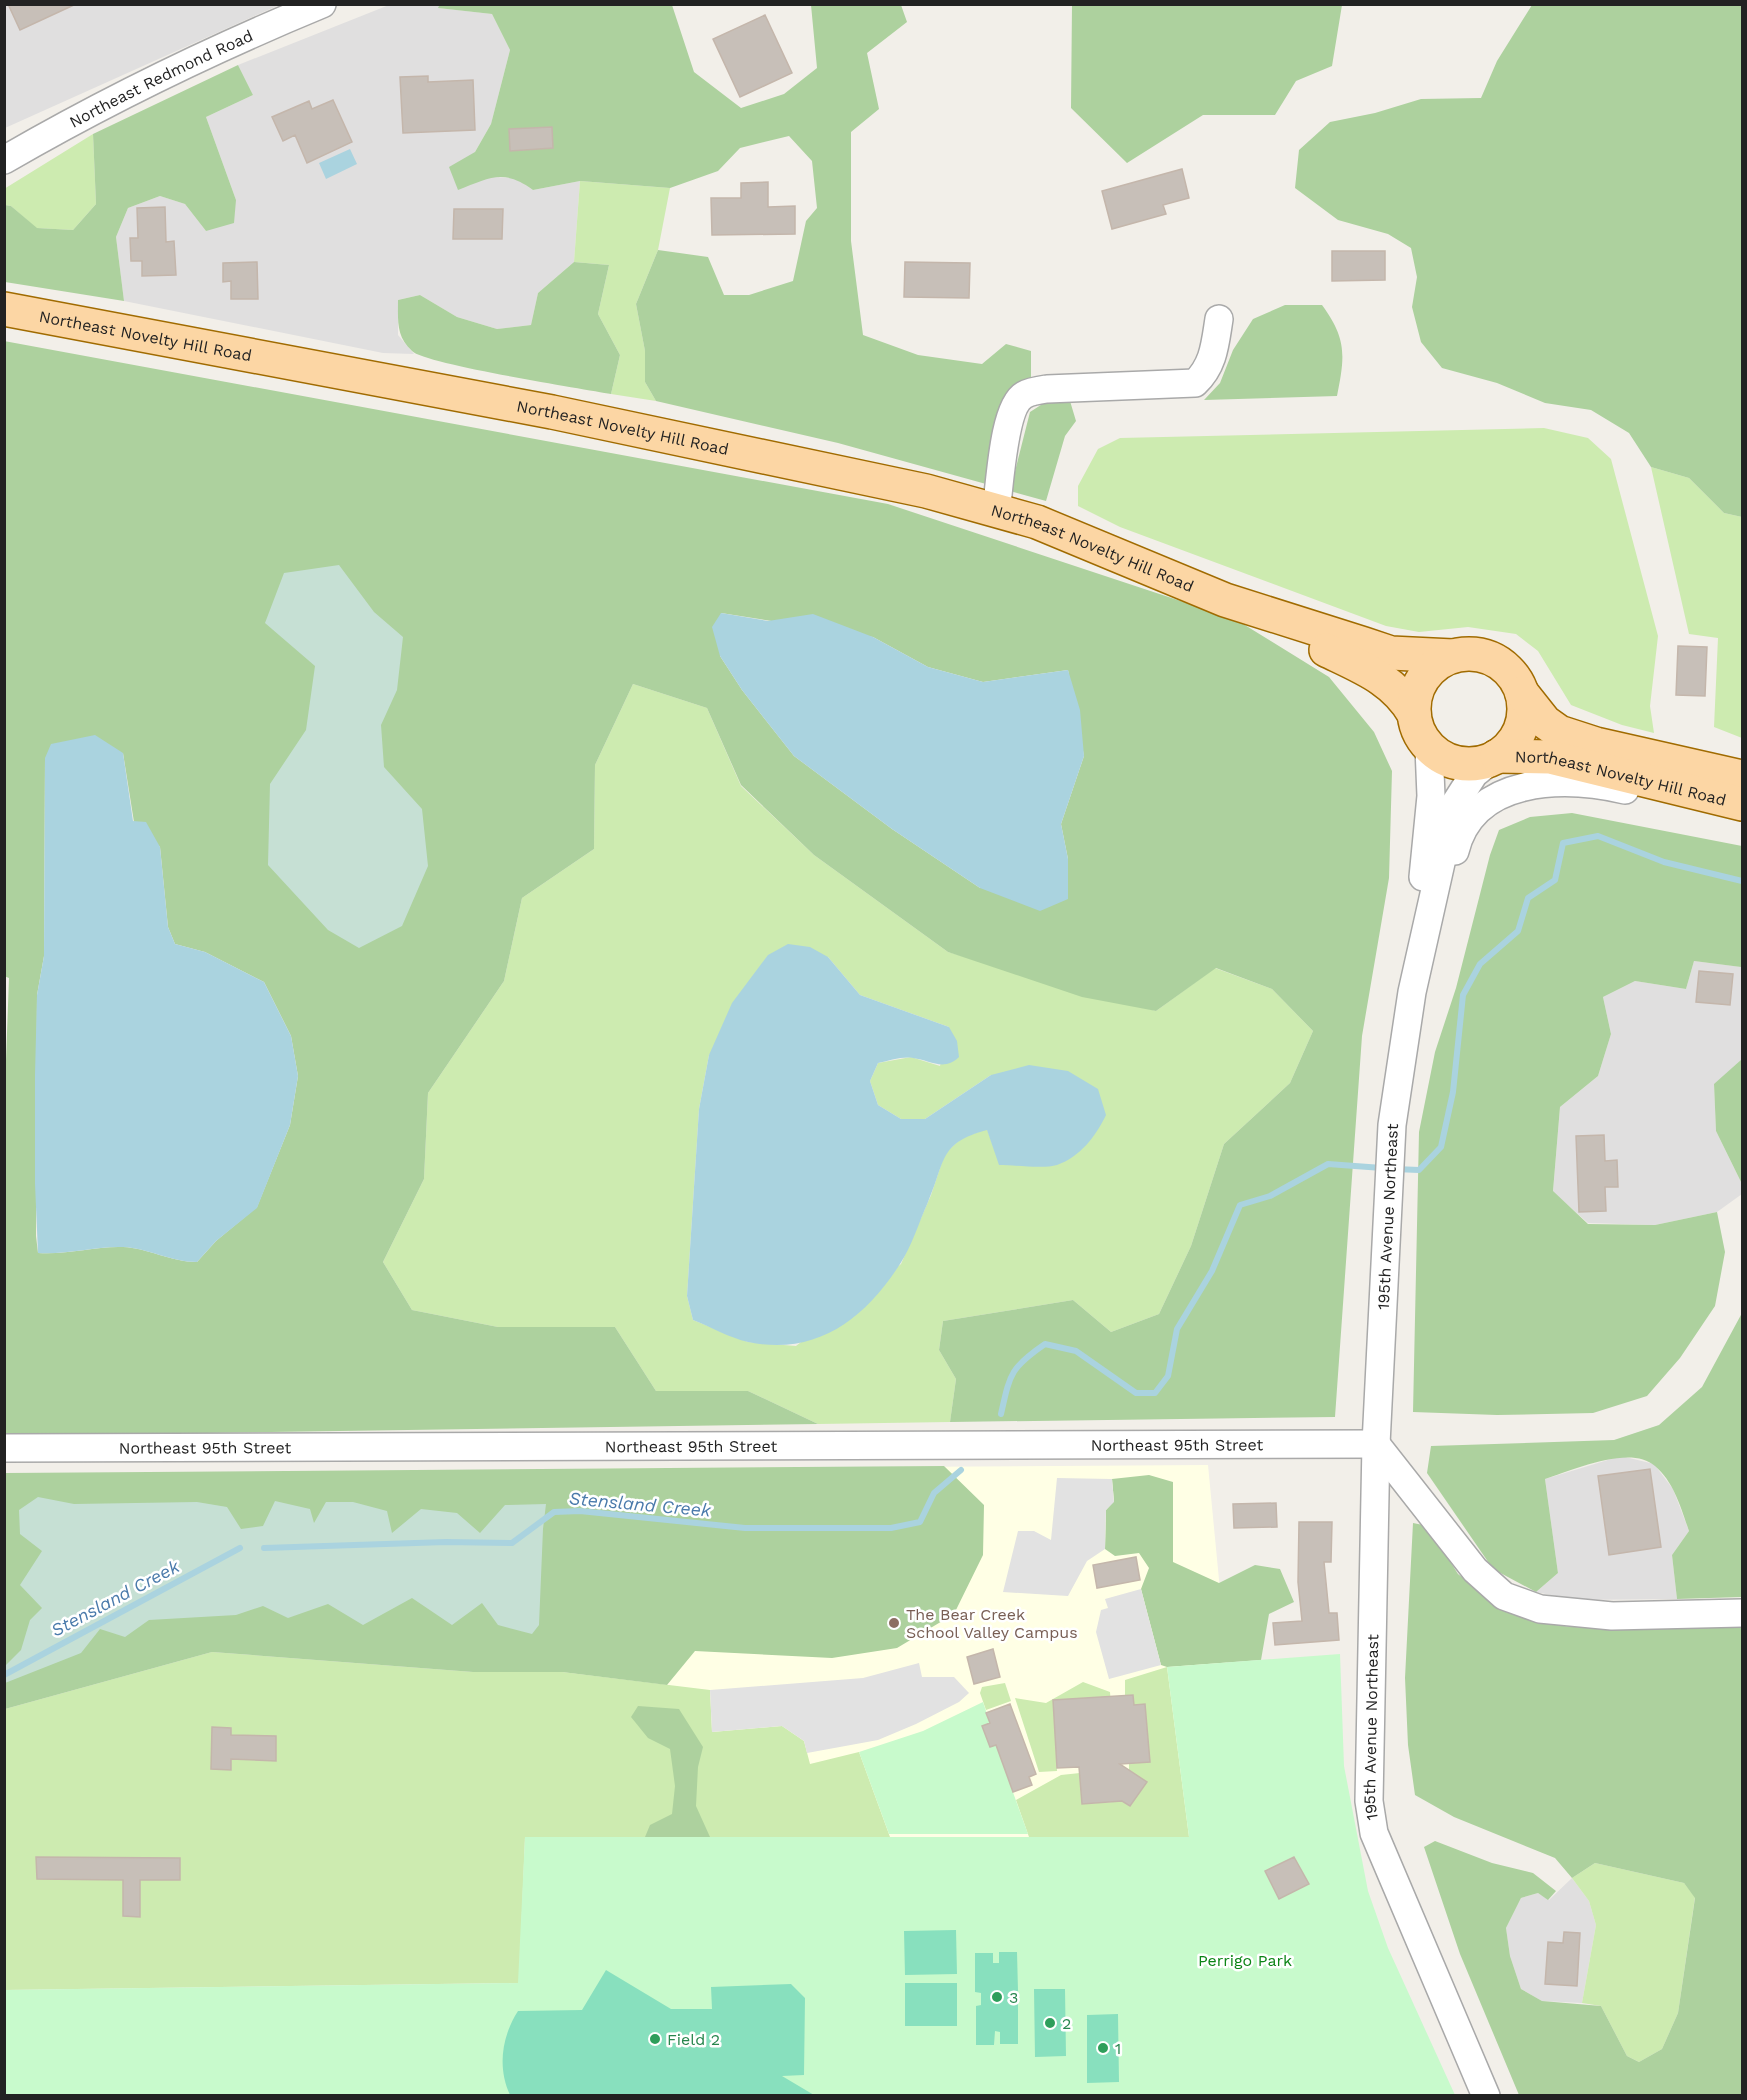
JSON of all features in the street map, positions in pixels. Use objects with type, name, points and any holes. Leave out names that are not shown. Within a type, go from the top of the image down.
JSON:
[{"type":"main road","name":"Northeast Novelty Hill Road","points":[[4,309],[552,412],[926,491],[996,511],[1043,525],[1225,600],[1380,676],[1405,698],[1414,714]]},
{"type":"main road","name":"Northeast Novelty Hill Road","points":[[1225,600],[1391,653],[1453,656]]},
{"type":"main road","points":[[1470,654],[1495,661],[1514,678],[1522,693],[1524,708],[1522,724],[1516,738],[1495,758],[1477,764],[1459,764],[1443,758],[1429,748],[1419,732],[1414,714],[1415,695],[1423,678],[1436,665],[1453,656],[1470,654]]},
{"type":"main road","name":"Northeast Novelty Hill Road","points":[[1522,693],[1545,722],[1559,732],[1596,744],[1743,777]]},
{"type":"main road","name":"Northeast Novelty Hill Road","points":[[1495,758],[1550,757],[1743,804]]},
{"type":"street","name":"Northeast Redmond Road","points":[[4,160],[50,133],[227,45],[322,4]]},
{"type":"street","points":[[996,511],[1009,421],[1016,403],[1025,394],[1047,389],[1195,384],[1207,371],[1214,352],[1219,319]]},
{"type":"street","points":[[1412,992],[1431,796],[1429,748]]},
{"type":"street","points":[[1412,992],[1454,805],[1474,774],[1495,758]]},
{"type":"street","points":[[1412,992],[1434,937],[1462,830],[1485,803],[1501,794],[1522,786],[1585,783],[1743,811]]},
{"type":"street","name":"195th Avenue Northeast","points":[[1412,992],[1392,1125],[1376,1444],[1369,1801],[1374,1833],[1422,1952],[1486,2096]]},
{"type":"street","points":[[1376,1444],[1475,1570],[1504,1596],[1540,1609],[1612,1616],[1743,1613]]},
{"type":"street","name":"Northeast 95th Street","points":[[4,1448],[1376,1444]]},
{"type":"shaded area","points":[[5,4],[279,5],[5,128]]},
{"type":"shaded area","points":[[389,5],[440,5],[439,8],[492,14],[510,50],[491,124],[475,152],[493,177],[517,178],[533,190],[580,181],[574,262],[538,293],[531,325],[497,329],[457,317],[420,295],[398,300],[398,335],[414,354],[383,353],[124,301],[116,237],[128,208],[160,196],[185,204],[206,231],[236,200],[206,117],[253,95],[238,65]]},
{"type":"shaded area","points":[[339,565],[374,612],[403,637],[397,690],[381,725],[384,767],[422,809],[428,866],[402,926],[359,948],[328,930],[268,865],[270,784],[306,730],[315,666],[265,623],[284,573]]},
{"type":"shaded area","points":[[1694,961],[1742,967],[1742,1059],[1714,1085],[1716,1131],[1742,1184],[1742,1194],[1717,1212],[1655,1225],[1588,1223],[1553,1192],[1560,1107],[1598,1076],[1611,1034],[1603,997],[1635,981],[1686,989]]},
{"type":"shaded area","points":[[1621,1456],[1654,1464],[1673,1489],[1689,1531],[1672,1555],[1677,1599],[1575,1600],[1536,1592],[1558,1573],[1545,1479]]},
{"type":"shaded area","name":"The Bear Creek School Valley Campus","points":[[1208,1465],[1227,1663],[1189,1837],[556,1837],[569,1469]]},
{"type":"shaded area","points":[[1057,1478],[1112,1479],[1114,1502],[1106,1510],[1105,1549],[1087,1561],[1068,1596],[1003,1592],[1018,1531],[1034,1531],[1051,1540]]},
{"type":"shaded area","points":[[38,1497],[74,1504],[197,1502],[227,1507],[241,1529],[263,1526],[275,1501],[310,1509],[314,1523],[326,1502],[353,1502],[387,1511],[392,1533],[421,1509],[457,1513],[480,1533],[505,1505],[546,1504],[539,1625],[532,1634],[498,1625],[482,1603],[452,1625],[412,1598],[363,1625],[328,1604],[288,1618],[263,1606],[236,1615],[149,1620],[125,1637],[100,1629],[81,1653],[5,1683],[5,1666],[21,1650],[30,1620],[42,1608],[20,1585],[42,1551],[20,1534],[19,1510]]},
{"type":"shaded area","points":[[1141,1589],[1161,1665],[1109,1679],[1096,1632],[1101,1610],[1108,1608],[1105,1599]]},
{"type":"shaded area","points":[[919,1663],[922,1677],[954,1677],[969,1693],[959,1702],[878,1740],[807,1753],[804,1741],[782,1726],[712,1732],[710,1690],[863,1678]]},
{"type":"shaded area","points":[[1572,1878],[1589,1901],[1596,1925],[1582,2003],[1542,2001],[1521,1989],[1510,1956],[1506,1928],[1521,1898],[1538,1893],[1549,1900]]},
{"type":"green space","points":[[440,4],[672,5],[694,72],[741,108],[784,94],[817,68],[811,5],[901,5],[907,22],[867,53],[879,109],[851,132],[851,241],[863,335],[918,355],[982,364],[1006,344],[1031,351],[1031,379],[986,484],[838,443],[656,401],[645,382],[645,351],[636,304],[658,250],[708,257],[724,295],[749,295],[793,281],[806,221],[817,208],[812,161],[789,136],[740,148],[718,171],[670,188],[580,181],[533,190],[513,179],[496,177],[458,190],[449,167],[475,152],[491,124],[510,50],[492,14],[438,8]]},
{"type":"green space","points":[[1072,4],[1342,5],[1332,66],[1296,81],[1275,115],[1203,115],[1127,163],[1071,108]]},
{"type":"green space","points":[[1532,5],[1742,5],[1742,517],[1724,513],[1689,478],[1651,467],[1629,433],[1591,410],[1545,403],[1497,383],[1442,368],[1421,342],[1412,307],[1417,277],[1411,248],[1388,234],[1338,220],[1295,188],[1299,150],[1330,122],[1375,113],[1421,99],[1481,98],[1497,61]]},
{"type":"green space","points":[[238,65],[253,95],[206,117],[236,200],[234,223],[206,231],[185,204],[160,196],[128,208],[116,237],[124,301],[5,282],[5,205],[11,206],[37,228],[73,230],[96,204],[93,134]]},
{"type":"green space","points":[[93,134],[96,204],[73,230],[36,228],[11,206],[5,205],[4,189]]},
{"type":"green space","points":[[580,181],[670,188],[658,250],[636,304],[645,351],[645,382],[656,401],[611,394],[620,355],[598,314],[609,265],[574,262]]},
{"type":"green space","points":[[574,262],[609,265],[598,314],[620,355],[611,394],[505,376],[444,362],[412,351],[403,340],[399,328],[398,300],[420,295],[457,317],[497,329],[531,325],[538,293]]},
{"type":"green space","points":[[1285,305],[1322,305],[1330,317],[1342,348],[1342,370],[1337,396],[1204,400],[1220,383],[1233,350],[1253,319]]},
{"type":"green space","points":[[4,341],[888,504],[1235,619],[1329,677],[1374,732],[1392,771],[1389,878],[1362,1036],[1335,1417],[950,1422],[956,1379],[939,1350],[943,1321],[1073,1300],[1111,1332],[1159,1314],[1191,1246],[1224,1144],[1290,1083],[1313,1031],[1272,989],[1216,968],[1156,1011],[1082,997],[948,952],[814,855],[741,785],[707,708],[633,684],[595,765],[594,849],[522,898],[504,981],[428,1093],[424,1179],[383,1262],[412,1310],[498,1327],[615,1327],[656,1391],[748,1391],[818,1424],[5,1436],[4,1115],[9,978],[4,976]],"holes":[[[721,613],[873,637],[928,667],[983,682],[1068,670],[1084,756],[1061,824],[1068,859],[980,888],[892,829],[794,756],[742,690],[720,656]],[[123,753],[134,822],[160,847],[168,927],[175,944],[205,952],[264,982],[291,1036],[298,1076],[290,1125],[257,1207],[216,1241],[197,1262],[178,1260],[123,1247],[38,1253],[36,1236],[37,995],[44,956],[45,758]]]},
{"type":"green space","points":[[1070,401],[1076,421],[1065,436],[1046,501],[1010,491],[1030,412],[1044,403]]},
{"type":"green space","points":[[1544,428],[1588,438],[1611,459],[1658,636],[1650,706],[1654,733],[1622,725],[1571,705],[1538,651],[1516,634],[1468,627],[1419,632],[1386,626],[1120,527],[1078,506],[1078,486],[1098,449],[1120,438]]},
{"type":"green space","points":[[1651,467],[1689,478],[1724,513],[1742,517],[1742,738],[1714,727],[1718,638],[1689,634]]},
{"type":"green space","points":[[633,684],[707,708],[741,786],[814,855],[948,952],[1156,1011],[1215,968],[1272,989],[1313,1031],[1290,1083],[1224,1144],[1191,1246],[1159,1314],[1111,1332],[1073,1300],[943,1321],[939,1350],[956,1379],[950,1422],[818,1424],[748,1391],[656,1391],[615,1327],[498,1327],[412,1310],[383,1262],[424,1179],[428,1093],[504,981],[522,898],[594,849],[595,765]],"holes":[[[828,957],[860,995],[949,1027],[940,1066],[911,1057],[878,1063],[870,1081],[878,1105],[901,1119],[925,1119],[991,1075],[1055,1165],[1000,1165],[987,1129],[963,1137],[945,1153],[931,1195],[901,1264],[796,1346],[748,1342],[693,1320],[687,1296],[699,1109],[709,1055]]]},
{"type":"green space","points":[[1572,813],[1742,846],[1742,972],[1741,967],[1694,961],[1686,989],[1635,981],[1603,997],[1611,1034],[1598,1076],[1560,1107],[1553,1191],[1588,1224],[1655,1225],[1717,1212],[1725,1252],[1715,1306],[1680,1358],[1647,1396],[1593,1413],[1497,1415],[1413,1412],[1419,1132],[1435,1052],[1456,988],[1490,855],[1499,830],[1530,817]]},
{"type":"green space","points":[[1742,1059],[1742,1184],[1716,1131],[1714,1084]]},
{"type":"green space","points":[[1742,1313],[1742,1597],[1677,1599],[1672,1555],[1689,1531],[1676,1496],[1662,1472],[1644,1460],[1631,1457],[1585,1465],[1545,1479],[1558,1573],[1536,1592],[1493,1569],[1427,1473],[1431,1446],[1614,1440],[1659,1425],[1702,1387]]},
{"type":"green space","points":[[944,1466],[984,1505],[983,1555],[954,1614],[897,1648],[832,1658],[695,1651],[667,1685],[562,1672],[473,1672],[212,1652],[5,1709],[5,1473]]},
{"type":"green space","points":[[1149,1475],[1173,1482],[1173,1562],[1219,1583],[1255,1565],[1280,1569],[1294,1602],[1269,1614],[1261,1660],[1167,1667],[1161,1665],[1141,1589],[1149,1568],[1139,1553],[1115,1556],[1105,1549],[1106,1510],[1114,1501],[1112,1479]]},
{"type":"green space","points":[[1413,1523],[1428,1526],[1458,1574],[1506,1612],[1563,1626],[1613,1630],[1742,1624],[1742,2095],[1519,2095],[1460,1954],[1424,1847],[1435,1841],[1492,1863],[1533,1873],[1556,1891],[1548,1900],[1538,1893],[1521,1898],[1506,1928],[1510,1956],[1521,1989],[1542,2001],[1601,2006],[1627,2056],[1639,2062],[1662,2049],[1678,2013],[1695,1898],[1684,1883],[1595,1863],[1572,1878],[1555,1858],[1454,1817],[1415,1795],[1408,1745],[1405,1678]]},
{"type":"green space","points":[[212,1652],[473,1672],[562,1672],[710,1690],[712,1732],[782,1726],[804,1741],[810,1764],[859,1752],[890,1837],[525,1837],[519,1983],[5,1990],[5,1709]]},
{"type":"green space","name":"Perrigo Park","points":[[1340,1654],[1344,1766],[1368,1891],[1388,1948],[1455,2095],[5,2095],[4,1990],[518,1983],[525,1837],[1189,1837],[1167,1667]]},
{"type":"green space","points":[[1167,1667],[1189,1837],[1029,1837],[1016,1800],[1061,1775],[1080,1773],[1082,1804],[1113,1802],[1112,1795],[1130,1806],[1146,1782],[1129,1770],[1129,1763],[1150,1762],[1145,1705],[1134,1705],[1125,1696],[1125,1680]]},
{"type":"green space","points":[[1083,1682],[1110,1692],[1113,1731],[1054,1710],[1057,1771],[1039,1772],[1015,1698],[1046,1703]]},
{"type":"green space","points":[[1005,1683],[1011,1701],[986,1710],[980,1693],[982,1687]]},
{"type":"green space","points":[[983,1702],[990,1723],[982,1726],[990,1747],[996,1745],[1028,1834],[889,1834],[859,1752],[923,1731]]},
{"type":"green space","points":[[638,1706],[679,1709],[703,1747],[698,1767],[696,1806],[710,1837],[645,1837],[650,1825],[672,1814],[675,1786],[670,1749],[648,1738],[631,1717]]},
{"type":"green space","points":[[1595,1863],[1684,1883],[1695,1897],[1678,2013],[1662,2049],[1639,2062],[1627,2056],[1601,2006],[1582,2003],[1596,1925],[1589,1901],[1572,1878]]},
{"type":"green space","points":[[956,1930],[957,1974],[905,1975],[904,1931]]},
{"type":"green space","points":[[999,1952],[1017,1952],[1018,1991],[1013,1992],[1013,2004],[1018,2004],[1018,2044],[1000,2044],[1000,2032],[995,2031],[994,2045],[976,2045],[976,2006],[981,2005],[981,1993],[975,1992],[975,1953],[993,1953],[993,1963],[999,1963]]},
{"type":"green space","name":"Field 2","points":[[606,1970],[671,2009],[712,2009],[711,1987],[791,1984],[805,1998],[804,2075],[782,2076],[814,2095],[510,2095],[504,2074],[503,2052],[508,2031],[518,2011],[582,2010]]},
{"type":"green space","points":[[905,1983],[957,1983],[957,2026],[905,2026]]},
{"type":"green space","name":"2","points":[[1034,1989],[1065,1989],[1066,2056],[1035,2057]]},
{"type":"green space","name":"1","points":[[1118,2014],[1119,2082],[1087,2083],[1087,2015]]},
{"type":"water","points":[[350,149],[357,164],[326,179],[319,163]]},
{"type":"water","points":[[721,613],[768,621],[813,614],[873,637],[928,667],[983,682],[1068,670],[1080,710],[1084,756],[1061,824],[1068,859],[1068,899],[1040,911],[980,888],[892,829],[794,756],[742,690],[720,656],[712,627]]},
{"type":"water","points":[[95,735],[123,753],[133,821],[146,822],[160,847],[168,927],[175,944],[205,952],[264,982],[291,1036],[298,1076],[290,1125],[257,1208],[216,1241],[197,1262],[178,1260],[123,1247],[38,1253],[35,1184],[35,1075],[37,995],[44,956],[45,758],[51,744]]},
{"type":"water","points":[[788,944],[810,947],[828,957],[860,995],[949,1027],[957,1041],[959,1057],[948,1064],[909,1058],[878,1063],[870,1081],[878,1105],[901,1119],[925,1119],[991,1075],[1029,1065],[1068,1071],[1098,1089],[1106,1115],[1092,1138],[1080,1151],[1057,1165],[1037,1167],[999,1165],[987,1130],[960,1141],[946,1156],[904,1257],[871,1302],[836,1329],[816,1338],[795,1344],[773,1345],[741,1340],[693,1320],[687,1296],[699,1109],[709,1055],[732,1003],[768,955]]},
{"type":"building","points":[[8,4],[76,4],[20,30]]},
{"type":"building","points":[[765,15],[792,73],[740,97],[713,39]]},
{"type":"building","points":[[428,76],[428,82],[473,80],[475,130],[403,133],[400,77]]},
{"type":"building","points":[[333,100],[352,142],[307,163],[295,135],[283,141],[272,117],[309,101],[312,109]]},
{"type":"building","points":[[552,127],[553,148],[510,151],[509,129]]},
{"type":"building","points":[[1182,169],[1189,198],[1163,205],[1166,214],[1112,229],[1102,191]]},
{"type":"building","points":[[768,182],[768,207],[795,206],[795,234],[712,235],[711,198],[741,198],[741,183]]},
{"type":"building","points":[[165,207],[166,242],[174,241],[176,275],[142,276],[142,261],[131,261],[130,238],[138,238],[137,208]]},
{"type":"building","points":[[454,209],[503,209],[502,239],[453,239]]},
{"type":"building","points":[[1332,251],[1385,251],[1385,280],[1332,281]]},
{"type":"building","points":[[257,262],[258,299],[231,299],[231,281],[223,282],[223,263]]},
{"type":"building","points":[[905,262],[970,263],[969,298],[904,297]]},
{"type":"building","points":[[1678,646],[1707,647],[1705,696],[1676,695]]},
{"type":"building","points":[[1699,971],[1733,974],[1730,1005],[1696,1002]]},
{"type":"building","points":[[1604,1135],[1605,1161],[1617,1160],[1618,1187],[1605,1187],[1606,1211],[1579,1212],[1576,1136]]},
{"type":"building","points":[[1650,1469],[1661,1547],[1609,1555],[1598,1476]]},
{"type":"building","points":[[1276,1503],[1277,1527],[1234,1528],[1233,1504]]},
{"type":"building","points":[[1299,1522],[1332,1522],[1331,1562],[1324,1562],[1329,1613],[1337,1613],[1339,1640],[1275,1645],[1273,1623],[1302,1621],[1298,1582]]},
{"type":"building","points":[[1136,1557],[1140,1580],[1097,1588],[1093,1565]]},
{"type":"building","points":[[993,1649],[1000,1677],[974,1684],[967,1657]]},
{"type":"building","points":[[1133,1695],[1134,1705],[1145,1704],[1150,1762],[1120,1764],[1147,1782],[1130,1806],[1122,1801],[1082,1804],[1079,1767],[1057,1768],[1053,1700]]},
{"type":"building","points":[[1010,1704],[1036,1774],[1029,1777],[1032,1785],[1013,1792],[996,1745],[990,1747],[982,1726],[990,1723],[986,1713]]},
{"type":"building","points":[[212,1727],[231,1728],[231,1735],[276,1736],[276,1761],[231,1759],[231,1770],[211,1769]]},
{"type":"building","points":[[36,1857],[180,1858],[180,1880],[140,1880],[140,1917],[123,1916],[123,1880],[37,1879]]},
{"type":"building","points":[[1294,1857],[1309,1884],[1279,1899],[1265,1871]]},
{"type":"building","points":[[1564,1932],[1580,1933],[1577,1986],[1545,1984],[1548,1942],[1563,1943]]},
{"type":"waterway","name":"Stensland Creek","points":[[1395,1169],[1419,1170],[1441,1147],[1453,1092],[1463,995],[1480,964],[1518,931],[1528,898],[1555,880],[1563,843],[1598,836],[1664,862],[1742,881]]},
{"type":"waterway","name":"Stensland Creek","points":[[1001,1414],[1013,1373],[1025,1359],[1045,1344],[1076,1351],[1136,1393],[1155,1393],[1168,1376],[1177,1329],[1212,1271],[1240,1205],[1270,1196],[1328,1164],[1382,1168]]},
{"type":"waterway","name":"Stensland Creek","points":[[264,1548],[446,1542],[512,1543],[554,1512],[580,1511],[745,1528],[891,1528],[920,1522],[934,1493],[961,1470]]},
{"type":"waterway","name":"Stensland Creek","points":[[4,1675],[240,1548]]},
{"type":"place","name":"The Bear Creek School Valley Campus","points":[[894,1623]]},
{"type":"place","name":"3","points":[[997,1997]]},
{"type":"place","name":"2","points":[[1050,2023]]},
{"type":"place","name":"Field 2","points":[[655,2039]]},
{"type":"place","name":"1","points":[[1103,2048]]}]
